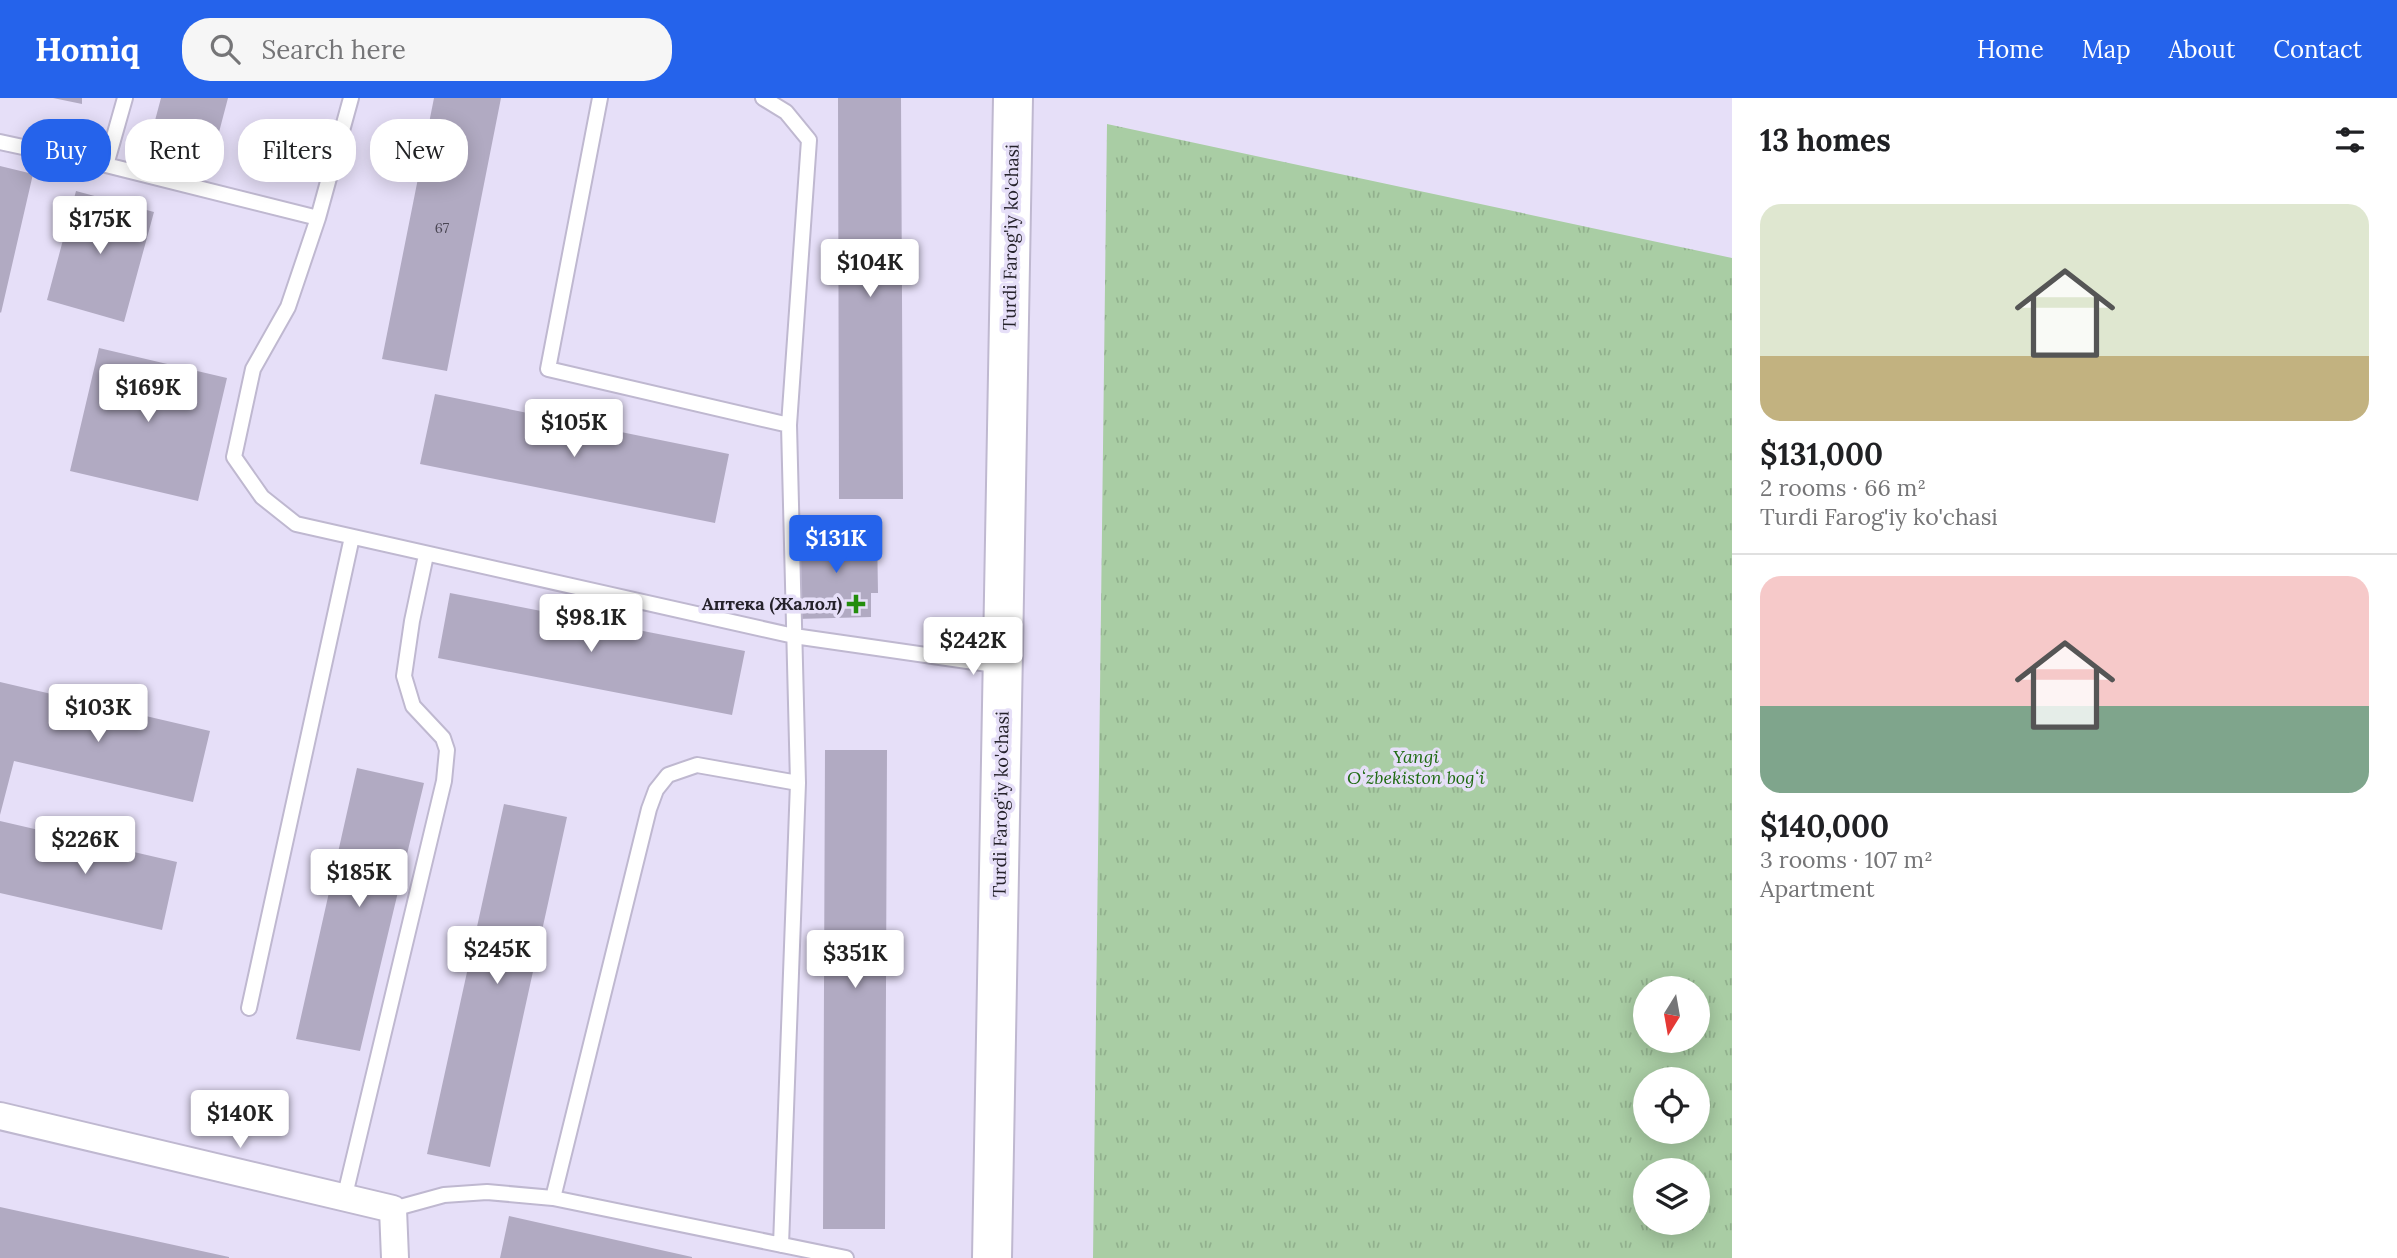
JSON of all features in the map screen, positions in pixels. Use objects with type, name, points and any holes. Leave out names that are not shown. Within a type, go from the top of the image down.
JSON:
[{"type":"main road","name":"Turdi Farog'iy ko'chasi","points":[[992,1258],[1013,98]]},
{"type":"street","points":[[0,1116],[393,1209],[395,1258]]},
{"type":"lane","points":[[111,147],[125,98]]},
{"type":"lane","points":[[351,98],[318,218],[288,307],[253,369],[234,457],[262,497],[296,524],[426,555],[794,636],[1003,666]]},
{"type":"lane","points":[[600,98],[548,369],[789,425]]},
{"type":"lane","points":[[763,98],[786,112],[809,140],[789,425],[798,783],[781,1245]]},
{"type":"lane","points":[[0,142],[21,147]]},
{"type":"lane","points":[[111,166],[318,218]]},
{"type":"lane","points":[[249,1008],[352,537]]},
{"type":"lane","points":[[344,1199],[444,781],[447,750],[443,738],[413,706],[404,676],[426,555]]},
{"type":"lane","points":[[552,1198],[656,790],[668,775],[697,765],[798,783]]},
{"type":"lane","points":[[393,1209],[444,1195],[466,1193],[487,1192],[552,1198],[846,1258]]},
{"type":"green space","name":"Yangi Oʻzbekiston bogʻi","points":[[1107,124],[1732,258],[1732,1258],[1093,1258]]},
{"type":"building","points":[[53,98],[82,98],[82,104]]},
{"type":"building","points":[[161,98],[228,98],[222,119],[155,119]]},
{"type":"building","points":[[434,98],[501,98],[447,371],[382,359],[417,182],[468,182],[468,119],[430,119]]},
{"type":"building","points":[[838,98],[901,98],[903,499],[839,499]]},
{"type":"building","points":[[0,166],[21,171],[21,182],[31,182],[0,312]]},
{"type":"building","points":[[76,191],[154,212],[124,322],[47,300]]},
{"type":"building","points":[[99,348],[227,378],[198,501],[70,471]]},
{"type":"building","points":[[435,394],[729,454],[715,523],[420,464]]},
{"type":"building","points":[[877,532],[878,593],[871,593],[871,617],[797,619],[796,534]]},
{"type":"building","points":[[450,593],[745,651],[732,715],[438,658]]},
{"type":"building","points":[[0,682],[210,731],[193,802],[14,761],[0,815]]},
{"type":"building","points":[[825,750],[887,750],[885,1229],[823,1229]]},
{"type":"building","points":[[357,768],[424,783],[360,1051],[296,1039]]},
{"type":"building","points":[[504,804],[567,817],[490,1167],[427,1154]]},
{"type":"building","points":[[0,821],[177,862],[162,930],[0,893]]},
{"type":"building","points":[[0,1207],[229,1257],[229,1258],[0,1258]]},
{"type":"building","points":[[509,1216],[692,1257],[692,1258],[500,1258]]},
{"type":"place","name":"Аптека (Жалол)","points":[[856,604]]}]
